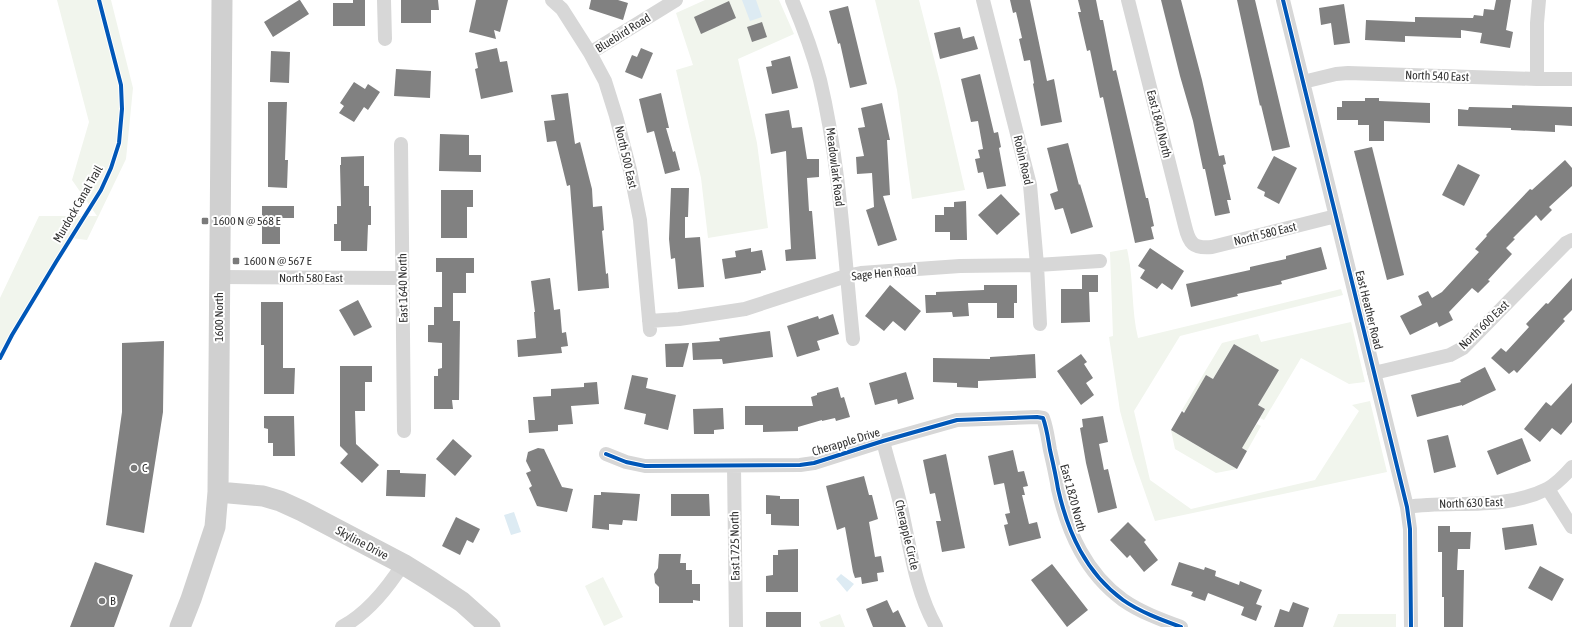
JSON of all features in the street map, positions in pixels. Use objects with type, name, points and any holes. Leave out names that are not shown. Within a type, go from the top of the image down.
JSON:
[{"type":"main road","name":"1600 North","points":[[180,627],[215,528],[218,492],[222,0]]},
{"type":"main road","name":"Skyline Drive","points":[[218,492],[263,496],[280,501],[302,511],[402,564],[432,582],[462,602],[490,627]]},
{"type":"street","points":[[384,0],[384,39]]},
{"type":"street","name":"North 500 East","points":[[552,0],[562,9],[590,53],[605,81],[616,116],[630,170],[640,220],[650,326]]},
{"type":"street","name":"Bluebird Road","points":[[590,53],[676,0]]},
{"type":"street","name":"Meadowlark Road","points":[[792,0],[805,30],[820,78],[829,120],[837,176],[853,339]]},
{"type":"street","name":"Robin Road","points":[[983,0],[1030,184],[1038,265],[1040,324]]},
{"type":"street","name":"East 1840 North","points":[[1128,0],[1185,226],[1188,237],[1194,246]]},
{"type":"street","name":"East Heather Road","points":[[1283,0],[1407,507],[1410,536],[1411,627]]},
{"type":"street","points":[[1537,79],[1537,23],[1539,0]]},
{"type":"street","name":"North 540 East","points":[[1303,82],[1336,74],[1348,73],[1572,79]]},
{"type":"street","name":"East 1640 North","points":[[401,144],[404,431]]},
{"type":"street","name":"North 580 East","points":[[1194,246],[1204,248],[1212,247],[1336,216]]},
{"type":"street","name":"North 600 East","points":[[1374,373],[1450,355],[1463,348],[1566,243],[1572,240]]},
{"type":"street","name":"Sage Hen Road","points":[[650,326],[679,319],[745,309],[846,276],[861,273],[960,266],[1038,265],[1100,261]]},
{"type":"street","name":"North 580 East","points":[[220,277],[402,278]]},
{"type":"street","name":"Cherapple Drive","points":[[606,454],[626,462],[645,466],[734,466],[814,463],[957,420],[1043,418]]},
{"type":"street","name":"East 1820 North","points":[[1043,418],[1047,428],[1056,478],[1067,522],[1080,552],[1099,576],[1124,600],[1147,613],[1181,627]]},
{"type":"street","name":"Cherapple Circle","points":[[883,441],[900,502],[917,580],[929,614],[936,627]]},
{"type":"street","name":"East 1725 North","points":[[734,466],[736,627]]},
{"type":"street","name":"North 630 East","points":[[1407,507],[1441,503],[1510,502],[1548,489],[1572,467]]},
{"type":"street","points":[[1548,489],[1572,527]]},
{"type":"street","points":[[342,627],[373,603],[392,581],[402,564]]},
{"type":"shaded area","points":[[57,0],[111,0],[133,88],[126,159],[87,240],[71,238],[0,362],[0,298],[39,216],[97,216],[72,180],[89,122]]},
{"type":"shaded area","points":[[705,0],[779,0],[794,34],[738,59],[757,143],[768,228],[708,238],[701,178],[676,70],[693,65],[676,13]]},
{"type":"shaded area","points":[[742,0],[756,0],[762,17],[750,21]]},
{"type":"shaded area","points":[[875,0],[919,0],[965,190],[912,199],[897,90]]},
{"type":"shaded area","points":[[1127,249],[1131,271],[1134,316],[1138,338],[1341,289],[1343,295],[1180,336],[1134,411],[1150,480],[1191,509],[1315,480],[1359,411],[1352,405],[1370,401],[1387,472],[1155,521],[1133,458],[1120,411],[1109,337],[1113,336],[1110,252]]},
{"type":"shaded area","points":[[1351,322],[1365,382],[1349,384],[1301,358],[1264,420],[1260,418],[1265,409],[1258,405],[1278,370],[1234,344],[1213,379],[1206,375],[1188,413],[1182,410],[1222,343],[1258,334],[1261,342]]},
{"type":"shaded area","points":[[1257,424],[1261,426],[1247,451],[1236,444],[1245,428],[1252,432]]},
{"type":"shaded area","points":[[1171,430],[1237,469],[1216,473],[1175,449]]},
{"type":"shaded area","points":[[514,512],[521,532],[511,535],[504,515]]},
{"type":"shaded area","points":[[841,574],[854,584],[847,592],[836,579]]},
{"type":"shaded area","points":[[603,577],[623,617],[604,626],[585,586]]},
{"type":"shaded area","points":[[840,614],[845,627],[821,627],[819,622]]},
{"type":"shaded area","points":[[1338,614],[1396,614],[1396,627],[1333,627]]},
{"type":"building","points":[[299,0],[309,14],[273,37],[264,22]]},
{"type":"building","points":[[353,0],[365,0],[365,26],[333,26],[333,3],[353,3]]},
{"type":"building","points":[[401,0],[438,0],[439,10],[431,10],[431,23],[401,23]]},
{"type":"building","points":[[476,0],[508,0],[500,32],[494,30],[496,39],[469,32]]},
{"type":"building","points":[[591,0],[618,0],[628,3],[623,20],[589,9]]},
{"type":"building","points":[[1010,0],[1030,0],[1047,81],[1054,79],[1062,122],[1041,126],[1030,60],[1024,61],[1019,39],[1022,38],[1016,12],[1013,13]]},
{"type":"building","points":[[1078,0],[1096,0],[1100,20],[1103,20],[1113,71],[1116,70],[1146,198],[1148,198],[1154,226],[1151,227],[1154,239],[1135,243],[1103,97],[1100,98],[1090,50],[1087,51],[1078,12],[1081,12]]},
{"type":"building","points":[[1161,0],[1181,0],[1202,80],[1219,156],[1224,155],[1226,164],[1223,165],[1231,200],[1227,200],[1230,213],[1215,216],[1193,121]]},
{"type":"building","points":[[1237,0],[1255,0],[1290,147],[1272,151],[1261,105],[1260,106]]},
{"type":"building","points":[[1496,0],[1511,0],[1506,30],[1513,32],[1510,48],[1480,43],[1482,33],[1461,30],[1461,38],[1405,36],[1405,42],[1365,40],[1366,20],[1415,22],[1415,17],[1473,18],[1474,15],[1483,16],[1484,9],[1494,10]]},
{"type":"building","points":[[729,1],[736,18],[701,34],[694,17]]},
{"type":"building","points":[[1344,4],[1350,43],[1334,45],[1331,23],[1321,25],[1319,8]]},
{"type":"building","points":[[848,6],[867,84],[850,88],[840,43],[838,44],[829,11]]},
{"type":"building","points":[[762,22],[767,37],[752,42],[747,27]]},
{"type":"building","points":[[960,27],[963,39],[974,36],[978,49],[940,59],[934,33]]},
{"type":"building","points":[[497,48],[500,62],[507,61],[513,92],[481,99],[475,69],[478,68],[475,53]]},
{"type":"building","points":[[641,48],[653,53],[642,79],[625,72],[632,55],[637,57]]},
{"type":"building","points":[[271,51],[290,52],[289,83],[270,82]]},
{"type":"building","points":[[790,56],[798,88],[772,94],[766,67],[772,66],[771,61]]},
{"type":"building","points":[[396,69],[431,71],[430,98],[394,96]]},
{"type":"building","points":[[980,74],[994,133],[998,132],[1001,147],[999,148],[1006,186],[987,189],[983,172],[978,173],[975,159],[980,158],[978,150],[983,149],[978,121],[971,122],[961,79]]},
{"type":"building","points":[[354,82],[365,89],[368,84],[380,92],[368,110],[364,107],[354,122],[339,113],[344,106],[340,103]]},
{"type":"building","points":[[568,93],[575,144],[580,142],[592,189],[593,207],[602,206],[604,230],[602,231],[606,274],[608,273],[609,288],[578,291],[570,185],[567,186],[556,141],[547,142],[544,121],[555,120],[551,95]]},
{"type":"building","points":[[661,93],[669,128],[666,128],[673,152],[675,151],[680,170],[665,174],[654,131],[647,133],[639,99]]},
{"type":"building","points":[[1365,98],[1379,98],[1379,101],[1430,103],[1430,123],[1384,121],[1384,141],[1369,141],[1369,125],[1358,125],[1358,120],[1337,120],[1337,107],[1342,107],[1342,101],[1365,101]]},
{"type":"building","points":[[268,102],[287,102],[285,160],[288,160],[287,188],[268,187]]},
{"type":"building","points":[[882,103],[890,140],[887,140],[890,195],[883,196],[897,240],[878,246],[866,210],[874,207],[872,173],[857,174],[856,157],[864,156],[858,128],[865,127],[861,108]]},
{"type":"building","points":[[1512,105],[1572,107],[1572,126],[1555,125],[1555,132],[1511,130],[1511,128],[1458,126],[1458,109],[1468,110],[1469,107],[1512,108]]},
{"type":"building","points":[[789,110],[792,128],[802,127],[807,159],[819,159],[819,177],[807,178],[809,211],[812,211],[816,259],[786,261],[785,250],[791,249],[786,151],[771,154],[765,114]]},
{"type":"building","points":[[440,134],[469,135],[469,155],[481,155],[481,172],[439,171]]},
{"type":"building","points":[[1068,143],[1079,185],[1080,184],[1093,227],[1071,234],[1063,208],[1055,210],[1050,194],[1058,191],[1047,148]]},
{"type":"building","points":[[1372,147],[1404,275],[1387,280],[1354,151]]},
{"type":"building","points":[[364,156],[364,186],[369,186],[369,206],[371,206],[371,225],[368,225],[367,251],[341,251],[341,241],[334,241],[334,224],[337,224],[337,206],[341,206],[341,157]]},
{"type":"building","points":[[1274,156],[1297,168],[1279,204],[1264,196],[1265,192],[1257,188]]},
{"type":"building","points":[[1565,160],[1572,168],[1572,186],[1549,207],[1552,210],[1541,221],[1536,215],[1513,238],[1515,239],[1506,248],[1512,254],[1488,280],[1490,281],[1478,293],[1472,288],[1449,312],[1453,320],[1439,327],[1437,322],[1410,335],[1400,316],[1422,305],[1418,296],[1428,291],[1432,298],[1442,292],[1479,252],[1475,249],[1487,236],[1486,235],[1530,189],[1532,190]]},
{"type":"building","points":[[1458,164],[1480,175],[1464,206],[1442,195]]},
{"type":"building","points":[[671,188],[689,188],[688,217],[685,217],[685,238],[700,237],[704,287],[678,289],[675,258],[671,259],[669,239]]},
{"type":"building","points":[[441,190],[473,190],[473,207],[467,207],[467,238],[441,238]]},
{"type":"building","points":[[1001,194],[1020,214],[997,235],[978,215]]},
{"type":"building","points":[[966,201],[967,240],[950,240],[950,232],[935,232],[935,215],[944,215],[944,207],[954,207],[954,202]]},
{"type":"building","points":[[262,206],[294,206],[294,218],[280,218],[280,244],[262,244]]},
{"type":"building","points":[[1321,247],[1327,269],[1281,281],[1282,284],[1237,294],[1238,296],[1191,307],[1186,284],[1250,270],[1250,267],[1286,259],[1286,256]]},
{"type":"building","points":[[751,248],[751,252],[762,250],[766,270],[761,271],[761,273],[725,279],[722,259],[736,257],[735,251]]},
{"type":"building","points":[[1150,248],[1184,271],[1172,290],[1162,283],[1157,289],[1140,278],[1145,270],[1138,266]]},
{"type":"building","points":[[436,258],[474,258],[474,273],[466,273],[466,293],[453,293],[453,321],[460,321],[459,400],[452,400],[453,409],[434,409],[434,376],[438,376],[438,369],[442,368],[442,343],[428,342],[428,325],[434,325],[434,307],[442,307],[442,272],[436,272]]},
{"type":"building","points":[[1082,275],[1098,275],[1098,292],[1089,292],[1090,322],[1061,323],[1061,289],[1082,289]]},
{"type":"building","points":[[550,278],[554,310],[560,309],[562,333],[566,332],[568,346],[561,347],[562,353],[518,357],[517,340],[536,338],[535,312],[531,281]]},
{"type":"building","points":[[1572,278],[1572,310],[1563,319],[1565,321],[1517,373],[1514,370],[1509,374],[1491,358],[1501,348],[1506,352],[1529,327],[1526,324],[1546,303],[1548,304]]},
{"type":"building","points":[[890,285],[921,311],[905,331],[893,321],[884,331],[865,316]]},
{"type":"building","points":[[984,285],[1017,285],[1017,303],[1014,303],[1014,318],[997,318],[997,303],[968,303],[969,316],[953,317],[952,312],[926,313],[925,295],[936,295],[936,292],[984,290]]},
{"type":"building","points":[[358,300],[372,327],[354,336],[339,310]]},
{"type":"building","points":[[261,302],[283,302],[283,368],[295,368],[294,394],[264,394],[264,345],[261,345]]},
{"type":"building","points":[[833,314],[839,334],[817,341],[820,350],[797,357],[787,326],[818,316],[819,319]]},
{"type":"building","points":[[770,331],[773,357],[723,364],[722,359],[693,360],[692,343],[720,341],[719,338]]},
{"type":"building","name":"C","points":[[164,341],[163,412],[144,533],[106,525],[122,412],[122,343]]},
{"type":"building","points":[[689,343],[683,367],[666,367],[665,344]]},
{"type":"building","points":[[1234,344],[1279,370],[1258,405],[1265,409],[1242,448],[1247,451],[1237,469],[1171,430],[1182,411],[1184,413],[1206,375],[1213,379]]},
{"type":"building","points":[[1035,354],[1036,378],[978,381],[978,388],[957,387],[957,383],[933,382],[933,358],[990,359],[990,357]]},
{"type":"building","points":[[1081,354],[1087,362],[1084,364],[1093,378],[1086,383],[1094,395],[1081,405],[1057,371]]},
{"type":"building","points":[[340,366],[372,366],[372,382],[365,382],[365,411],[355,411],[356,444],[379,465],[362,483],[340,463],[348,454],[340,446]]},
{"type":"building","points":[[1485,367],[1496,390],[1462,406],[1417,417],[1411,395],[1461,382],[1460,380]]},
{"type":"building","points":[[906,372],[914,399],[898,404],[897,399],[875,405],[869,383]]},
{"type":"building","points":[[632,375],[648,378],[646,388],[676,395],[668,430],[644,424],[646,414],[624,409]]},
{"type":"building","points":[[597,382],[599,404],[571,406],[573,424],[558,425],[558,431],[529,433],[528,420],[535,420],[533,397],[551,396],[551,389],[584,387],[584,383]]},
{"type":"building","points":[[1572,383],[1572,422],[1561,435],[1552,428],[1540,442],[1524,429],[1546,402],[1551,406]]},
{"type":"building","points":[[838,387],[841,398],[844,397],[850,417],[836,421],[835,418],[822,420],[798,427],[798,431],[763,432],[763,425],[745,425],[745,406],[813,406],[811,397],[817,395],[817,393]]},
{"type":"building","points":[[723,408],[724,429],[714,430],[714,434],[694,434],[693,409]]},
{"type":"building","points":[[264,416],[294,416],[295,456],[273,456],[273,443],[268,443],[268,429],[264,428]]},
{"type":"building","points":[[1103,416],[1108,442],[1099,444],[1104,470],[1108,469],[1117,508],[1098,513],[1086,463],[1080,428],[1083,427],[1082,419]]},
{"type":"building","points":[[1448,435],[1456,467],[1434,473],[1427,440]]},
{"type":"building","points":[[1522,438],[1531,461],[1497,475],[1487,451]]},
{"type":"building","points":[[453,439],[472,456],[455,476],[436,459]]},
{"type":"building","points":[[538,448],[544,449],[562,487],[573,489],[567,512],[537,506],[529,488],[532,486],[526,473],[531,471],[526,461],[528,452]]},
{"type":"building","points":[[1013,450],[1018,472],[1024,471],[1028,486],[1023,487],[1025,495],[1022,495],[1029,524],[1037,522],[1041,538],[1009,546],[1004,525],[1008,524],[1005,514],[1010,513],[1004,483],[994,485],[988,456]]},
{"type":"building","points":[[946,454],[965,548],[942,552],[936,521],[941,521],[935,493],[930,494],[923,460]]},
{"type":"building","points":[[387,470],[400,470],[400,473],[426,474],[425,497],[386,496]]},
{"type":"building","points":[[864,476],[869,495],[872,495],[878,519],[869,522],[875,557],[881,556],[884,572],[877,573],[878,581],[862,584],[861,577],[855,578],[853,572],[845,527],[837,530],[826,486]]},
{"type":"building","points":[[601,492],[640,494],[637,521],[623,520],[622,525],[609,524],[609,530],[592,528],[594,495],[601,495]]},
{"type":"building","points":[[671,494],[709,494],[710,516],[671,516]]},
{"type":"building","points":[[766,495],[780,496],[780,499],[799,499],[799,526],[771,525],[771,514],[766,514]]},
{"type":"building","points":[[456,517],[480,529],[473,543],[467,540],[460,555],[442,546]]},
{"type":"building","points":[[1128,522],[1146,540],[1144,542],[1158,560],[1144,572],[1130,555],[1127,558],[1110,540]]},
{"type":"building","points":[[1533,524],[1537,545],[1505,550],[1502,528]]},
{"type":"building","points":[[1438,526],[1450,526],[1450,532],[1471,532],[1470,549],[1458,549],[1457,570],[1464,570],[1463,627],[1444,627],[1442,552],[1438,552]]},
{"type":"building","points":[[798,549],[798,592],[766,592],[766,576],[773,575],[773,555],[778,555],[778,550]]},
{"type":"building","points":[[659,554],[681,554],[680,563],[686,563],[686,570],[692,570],[692,584],[700,584],[700,601],[693,600],[693,603],[659,603],[659,587],[655,583],[654,574],[658,568]]},
{"type":"building","name":"B","points":[[95,562],[133,575],[114,627],[70,627]]},
{"type":"building","points":[[1179,562],[1204,570],[1205,567],[1216,571],[1215,576],[1239,585],[1240,581],[1262,590],[1256,604],[1262,606],[1256,621],[1241,615],[1244,607],[1208,593],[1205,601],[1191,596],[1193,592],[1171,585]]},
{"type":"building","points":[[1052,564],[1088,610],[1067,627],[1031,580]]},
{"type":"building","points":[[1540,566],[1564,579],[1552,601],[1528,588]]},
{"type":"building","points":[[887,600],[893,613],[898,610],[906,627],[873,627],[866,609]]},
{"type":"building","points":[[1293,602],[1309,608],[1303,627],[1274,627],[1280,609],[1289,612]]},
{"type":"building","points":[[766,612],[801,612],[801,627],[766,627]]},
{"type":"cycle path","name":"Murdock Canal Trail","points":[[0,358],[12,335],[101,190],[111,168],[119,143],[122,109],[121,85],[99,0]]},
{"type":"cycle path","points":[[1283,0],[1407,507],[1410,529],[1411,627]]},
{"type":"cycle path","points":[[606,454],[626,462],[645,466],[800,465],[814,463],[957,420],[1043,418],[1058,489],[1067,521],[1080,551],[1089,565],[1110,589],[1123,600],[1159,619],[1181,627]]},
{"type":"place","name":"1600 N @ 568 E","points":[[205,221]]},
{"type":"place","name":"1600 N @ 567 E","points":[[236,261]]},
{"type":"place","name":"C","points":[[134,468]]},
{"type":"place","name":"B","points":[[102,601]]}]
